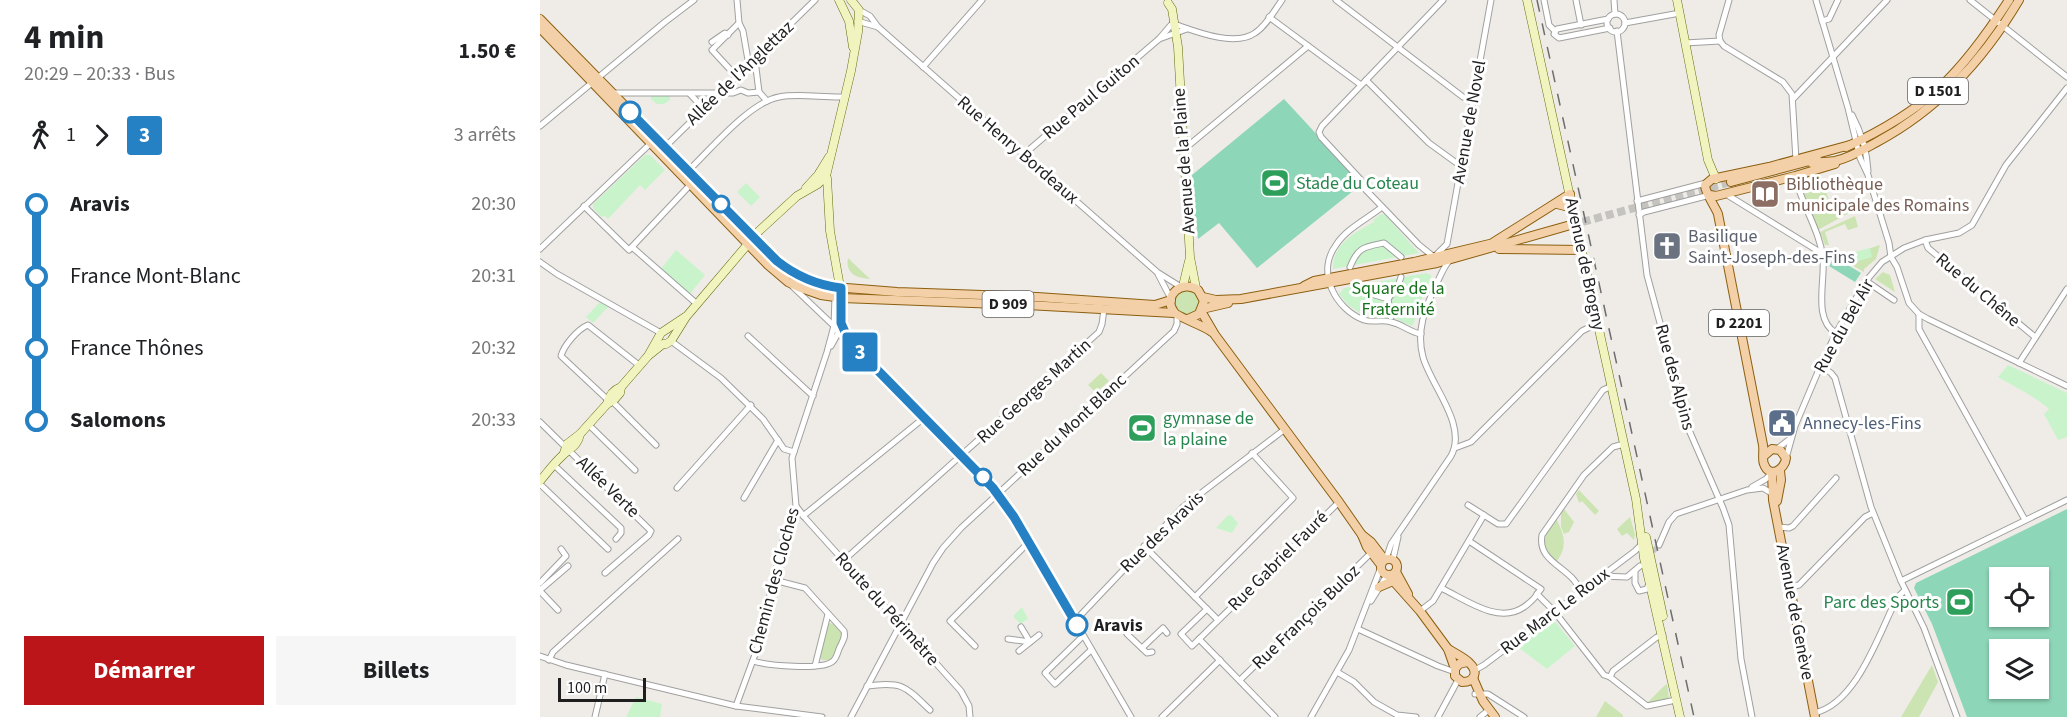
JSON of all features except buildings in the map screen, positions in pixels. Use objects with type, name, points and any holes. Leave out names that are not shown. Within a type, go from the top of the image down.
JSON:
[{"type":"main road","points":[[838,0],[849,21],[854,52]]},
{"type":"main road","points":[[851,0],[859,10]]},
{"type":"main road","name":"Avenue de Brogny","points":[[1527,0],[1612,386],[1641,528],[1642,551],[1656,604],[1680,717]]},
{"type":"main road","points":[[1677,0],[1708,160],[1716,179],[1722,186],[1719,194],[1705,190],[1708,160]]},
{"type":"main road","name":"D 1501","points":[[1999,24],[2009,0]]},
{"type":"main road","name":"D 1501","points":[[1731,182],[1858,146],[1911,122],[1941,98],[1970,69],[1999,24],[2019,0]]},
{"type":"main road","name":"Avenue de la Plaine","points":[[1168,2],[1177,65],[1190,257],[1196,288]]},
{"type":"main road","name":"Chemin des Cloches","points":[[838,292],[823,174],[844,98],[860,21],[859,10]]},
{"type":"main road","name":"D 909","points":[[540,19],[747,245],[788,282],[821,295],[868,290],[1037,297],[1155,305],[1171,299]]},
{"type":"main road","name":"D 909","points":[[540,28],[595,80],[613,93],[773,257],[801,277],[814,283],[838,292],[1176,314]]},
{"type":"main road","name":"D 1501","points":[[1719,194],[1833,165],[1858,146]]},
{"type":"main road","name":"D 1501","points":[[1799,162],[1836,161]]},
{"type":"main road","points":[[1706,183],[1710,180],[1799,162]]},
{"type":"main road","points":[[540,483],[567,450],[579,441],[580,434],[620,393],[621,387],[662,336],[686,316],[776,214],[823,174]]},
{"type":"main road","name":"Chemin des Cloches","points":[[816,182],[822,191],[829,218]]},
{"type":"main road","points":[[1329,281],[1449,261],[1496,243],[1570,194]]},
{"type":"main road","name":"D 2201","points":[[1719,194],[1718,214],[1762,438],[1771,451]]},
{"type":"main road","points":[[1557,204],[1573,208]]},
{"type":"main road","points":[[1215,335],[1202,325],[1176,314],[1171,308],[1171,299],[1175,291],[1182,287],[1196,288],[1203,297],[1216,300],[1241,298],[1301,288],[1524,238],[1567,226]]},
{"type":"main road","points":[[732,228],[737,228],[754,237]]},
{"type":"main road","points":[[1496,243],[1582,250]]},
{"type":"main road","points":[[747,245],[767,257],[773,257]]},
{"type":"main road","name":"Avenue de la Plaine","points":[[1182,287],[1190,257]]},
{"type":"main road","points":[[1203,297],[1202,310],[1215,335],[1448,649],[1463,675],[1492,713]]},
{"type":"main road","points":[[1188,319],[1194,318],[1202,310],[1241,298]]},
{"type":"main road","points":[[662,336],[666,344],[672,339],[686,316]]},
{"type":"main road","points":[[1771,451],[1783,452],[1786,458],[1785,465],[1772,470],[1763,461],[1771,451]]},
{"type":"main road","name":"Avenue de Genève","points":[[1772,470],[1773,494],[1814,715]]},
{"type":"main road","name":"Avenue de Genève","points":[[1772,470],[1781,480],[1776,508]]},
{"type":"main road","points":[[1374,552],[1390,549]]},
{"type":"main road","name":"Avenue de Brogny","points":[[1642,551],[1653,565],[1685,717]]},
{"type":"main road","points":[[1379,588],[1388,568]]},
{"type":"main road","points":[[1656,604],[1664,619]]},
{"type":"main road","points":[[1448,649],[1467,662]]},
{"type":"main road","points":[[1463,675],[1459,664],[1467,662]]},
{"type":"main road","points":[[1463,675],[1467,662]]},
{"type":"street","points":[[540,126],[694,0]]},
{"type":"street","points":[[737,0],[739,23],[743,31],[748,66]]},
{"type":"street","name":"Allée de l'Anglettaz","points":[[666,146],[815,0]]},
{"type":"street","points":[[923,67],[982,0]]},
{"type":"street","points":[[1172,25],[1215,36],[1244,38],[1258,31],[1282,0]]},
{"type":"street","points":[[1336,0],[1463,97],[1473,101]]},
{"type":"street","points":[[1443,0],[1322,126],[1319,132],[1361,180],[1365,189],[1419,245],[1434,257],[1447,244],[1456,252]]},
{"type":"street","name":"Avenue de Novel","points":[[1447,244],[1491,0]]},
{"type":"street","points":[[1544,0],[1549,25],[1555,31],[1554,36],[1559,38],[1610,28],[1617,31],[1622,29],[1625,23],[1622,16],[1615,14]]},
{"type":"street","points":[[1576,0],[1581,25]]},
{"type":"street","points":[[1614,0],[1615,14]]},
{"type":"street","points":[[1729,0],[1719,35],[1720,41],[1724,46],[1786,84],[1791,91],[1799,162]]},
{"type":"street","points":[[1816,0],[1889,243],[1891,257],[1897,267],[1909,303],[1928,320],[2067,386]]},
{"type":"street","points":[[1822,21],[1829,19],[1838,0]]},
{"type":"street","points":[[1793,99],[1887,0]]},
{"type":"street","points":[[1970,0],[2067,77]]},
{"type":"street","name":"Rue Henry Bordeaux","points":[[859,10],[870,16],[878,27],[1157,272],[1182,287]]},
{"type":"street","points":[[1625,23],[1680,13]]},
{"type":"street","points":[[1555,31],[1608,20],[1615,14]]},
{"type":"street","points":[[1269,17],[1361,85]]},
{"type":"street","points":[[1608,20],[1610,28]]},
{"type":"street","name":"Rue Henry Bordeaux","points":[[849,21],[860,21],[878,27]]},
{"type":"street","points":[[737,77],[712,50],[739,23]]},
{"type":"street","points":[[729,25],[729,33]]},
{"type":"street","name":"Rue Paul Guiton","points":[[1023,155],[1159,39],[1172,25]]},
{"type":"street","name":"Rue Paul Guiton","points":[[1159,39],[1187,29]]},
{"type":"street","name":"Rue des Alpins","points":[[1617,31],[1647,275],[1689,430],[1727,520],[1731,539],[1742,667],[1752,717]]},
{"type":"street","points":[[712,42],[725,33],[729,33]]},
{"type":"street","points":[[1685,43],[1720,41]]},
{"type":"street","points":[[1183,146],[1188,146],[1308,46]]},
{"type":"street","points":[[755,60],[759,92],[767,101]]},
{"type":"street","points":[[1366,80],[1429,143],[1462,167]]},
{"type":"street","name":"Rue du Bel Air","points":[[1786,458],[1804,403],[1836,333],[1866,281],[1880,265],[1904,248],[1936,237],[1959,233],[1972,225],[2006,165],[2067,88]]},
{"type":"street","points":[[613,93],[733,93],[741,90],[748,93],[759,92]]},
{"type":"street","points":[[690,94],[704,109]]},
{"type":"street","points":[[689,170],[755,108],[767,101],[785,96],[844,98]]},
{"type":"street","points":[[540,249],[651,142]]},
{"type":"street","points":[[1795,176],[1799,195],[1822,254],[1823,313],[1827,326],[1836,333]]},
{"type":"street","points":[[1637,201],[1706,183]]},
{"type":"street","points":[[584,206],[628,250],[691,184]]},
{"type":"street","points":[[1639,215],[1719,194],[1729,196],[1822,254]]},
{"type":"street","points":[[1382,207],[1349,230],[1337,243],[1329,260],[1329,281],[1341,305],[1355,315],[1369,321],[1395,322],[1410,332],[1420,334]]},
{"type":"street","name":"Rue du Chêne","points":[[1925,240],[1928,248],[2035,337]]},
{"type":"street","points":[[1350,267],[1358,252],[1364,247],[1384,243],[1401,257]]},
{"type":"street","points":[[1889,243],[1904,248]]},
{"type":"street","points":[[1419,245],[1423,260]]},
{"type":"street","points":[[632,247],[698,303]]},
{"type":"street","points":[[1388,568],[1390,549],[1455,448],[1455,434],[1449,413],[1422,356],[1420,334],[1425,309],[1449,261]]},
{"type":"street","points":[[540,262],[662,336]]},
{"type":"street","name":"Rue Henry Bordeaux","points":[[1157,272],[1171,299]]},
{"type":"street","points":[[1391,317],[1388,299],[1398,286],[1401,277]]},
{"type":"street","points":[[1866,281],[1894,300]]},
{"type":"street","points":[[788,282],[834,326],[845,340],[849,341]]},
{"type":"street","points":[[1360,285],[1368,292],[1388,299]]},
{"type":"street","points":[[2019,363],[2067,289]]},
{"type":"street","name":"Chemin des Cloches","points":[[736,706],[753,661],[784,537],[796,506],[791,467],[834,326],[838,292]]},
{"type":"street","name":"Chemin des Cloches","points":[[827,352],[842,326],[838,292]]},
{"type":"street","name":"Rue Georges Martin","points":[[843,561],[1099,332],[1104,309]]},
{"type":"street","name":"Rue du Mont Blanc","points":[[851,717],[943,548],[997,494],[1174,331],[1177,324],[1176,314]]},
{"type":"street","points":[[1919,314],[1918,327],[2025,520]]},
{"type":"street","points":[[1922,333],[1928,320]]},
{"type":"street","points":[[1455,448],[1470,443],[1582,332],[1598,323]]},
{"type":"street","points":[[640,366],[590,326],[583,327],[564,349],[561,356],[656,445]]},
{"type":"street","points":[[842,326],[849,341],[962,455],[997,494],[1029,542],[1131,717]]},
{"type":"street","points":[[748,336],[813,396]]},
{"type":"street","points":[[672,339],[722,378],[751,405],[784,449],[794,452]]},
{"type":"street","points":[[1821,366],[1835,378],[1874,513],[1901,581],[1925,631],[1957,717]]},
{"type":"street","points":[[1468,505],[1500,525],[1507,522],[1603,390],[1612,386]]},
{"type":"street","points":[[677,488],[751,405]]},
{"type":"street","points":[[803,516],[924,417]]},
{"type":"street","points":[[540,422],[567,450]]},
{"type":"street","points":[[589,425],[635,470]]},
{"type":"street","name":"Rue des Aravis","points":[[1075,621],[1185,504],[1285,429]]},
{"type":"street","points":[[1771,451],[1791,438]]},
{"type":"street","points":[[744,498],[778,440]]},
{"type":"street","points":[[1581,590],[1572,578],[1544,554],[1542,535],[1584,475],[1613,447],[1624,444]]},
{"type":"street","name":"Allée Verte","points":[[567,450],[651,531],[649,536],[605,573]]},
{"type":"street","points":[[1195,597],[1293,498],[1252,453]]},
{"type":"street","points":[[554,465],[621,528],[621,533],[616,539]]},
{"type":"street","points":[[1659,545],[1673,517],[1747,490],[1763,481],[1772,470]]},
{"type":"street","points":[[1779,527],[1793,526],[1836,478]]},
{"type":"street","points":[[540,483],[608,549]]},
{"type":"street","points":[[1747,490],[1763,488],[1773,494]]},
{"type":"street","points":[[1901,581],[2067,500]]},
{"type":"street","name":"Rue Gabriel Fauré","points":[[1199,639],[1339,502]]},
{"type":"street","name":"Route du Périmètre","points":[[796,506],[961,691],[969,706],[970,717]]},
{"type":"street","points":[[1790,587],[1799,585],[1865,518],[1874,513]]},
{"type":"street","points":[[1420,611],[1432,603],[1484,515]]},
{"type":"street","points":[[1641,528],[1642,551],[1635,571],[1635,583],[1639,591],[1656,604]]},
{"type":"street","points":[[1311,717],[1337,672],[1388,568],[1398,535]]},
{"type":"street","points":[[549,660],[554,652],[678,539]]},
{"type":"street","points":[[1441,588],[1487,610],[1505,615],[1517,612],[1534,600],[1538,594],[1540,589],[1469,541]]},
{"type":"street","points":[[975,646],[950,621],[1029,542]]},
{"type":"street","points":[[1144,546],[1218,620]]},
{"type":"street","points":[[540,583],[566,556],[561,549]]},
{"type":"street","name":"Rue Marc Le Roux","points":[[1463,675],[1484,665],[1618,563],[1642,551]]},
{"type":"street","name":"Rue François Buloz","points":[[1240,680],[1374,552]]},
{"type":"street","points":[[1618,563],[1618,574]]},
{"type":"street","points":[[558,610],[540,591],[568,566]]},
{"type":"street","points":[[1608,570],[1625,577]]},
{"type":"street","points":[[1600,576],[1625,577],[1635,571]]},
{"type":"street","points":[[753,661],[763,664],[815,666],[832,662],[845,636],[844,631],[805,588],[774,580]]},
{"type":"street","points":[[1639,591],[1647,589],[1650,582]]},
{"type":"street","points":[[1366,610],[1379,588]]},
{"type":"street","points":[[1814,715],[1838,700],[1855,683],[1897,598],[1905,590]]},
{"type":"street","points":[[1538,594],[1554,611],[1603,675],[1610,676],[1647,706],[1676,700]]},
{"type":"street","points":[[1207,609],[1181,634],[1192,646],[1199,639],[1275,717]]},
{"type":"street","points":[[815,666],[828,614]]},
{"type":"street","points":[[1020,627],[1030,642]]},
{"type":"street","points":[[1142,648],[1163,628],[1167,633]]},
{"type":"street","points":[[1358,629],[1463,675],[1438,717]]},
{"type":"street","points":[[1127,634],[1147,653],[1152,652]]},
{"type":"street","points":[[1019,651],[1039,635]]},
{"type":"street","points":[[1610,676],[1613,671],[1657,637],[1663,635]]},
{"type":"street","points":[[1083,636],[1045,673],[1055,684],[1091,650]]},
{"type":"street","points":[[1008,639],[1030,642]]},
{"type":"street","points":[[540,656],[736,706],[822,717]]},
{"type":"street","points":[[1162,717],[1220,660]]},
{"type":"street","points":[[1337,672],[1356,684],[1374,702],[1396,715],[1416,717]]},
{"type":"street","points":[[595,717],[605,674]]},
{"type":"street","points":[[867,686],[891,683],[901,685],[930,710]]},
{"type":"street","points":[[1480,696],[1491,695],[1524,717]]},
{"type":"street","points":[[1480,717],[1492,713]]},
{"type":"green space","points":[[651,95],[670,95],[670,100],[664,104],[657,104],[651,99]]},
{"type":"green space","name":"Stade du Coteau","points":[[1284,99],[1358,179],[1358,187],[1257,268],[1219,223],[1198,239],[1194,219],[1192,175]]},
{"type":"green space","points":[[645,155],[650,155],[665,170],[645,190],[640,185],[608,219],[605,216],[601,217],[593,208],[593,204]]},
{"type":"green space","points":[[1821,175],[1833,214],[1849,209],[1849,206],[1856,203],[1857,207],[1862,205],[1862,202],[1867,201],[1867,203],[1816,231],[1802,186],[1805,184],[1804,180]]},
{"type":"green space","points":[[746,183],[760,197],[751,206],[737,192]]},
{"type":"green space","name":"Square de la Fraternité","points":[[1381,214],[1385,215],[1419,253],[1333,269],[1336,253],[1346,240],[1374,222],[1373,220]]},
{"type":"green space","points":[[1855,216],[1858,227],[1848,230],[1845,224],[1825,232],[1829,245],[1825,245],[1820,232]]},
{"type":"green space","points":[[1880,245],[1876,259],[1864,269],[1864,272],[1840,258]]},
{"type":"green space","points":[[1870,248],[1872,257],[1855,262],[1852,253]]},
{"type":"green space","points":[[676,250],[705,275],[690,294],[660,270]]},
{"type":"green space","points":[[1834,257],[1861,273],[1855,282],[1829,266]]},
{"type":"green space","points":[[848,258],[870,279],[853,274],[848,268]]},
{"type":"green space","points":[[1883,272],[1890,275],[1895,292],[1875,279]]},
{"type":"green space","name":"Square de la Fraternité","points":[[1426,273],[1431,275],[1431,279],[1411,326],[1395,318],[1372,318],[1363,315],[1348,305],[1339,294],[1344,288]]},
{"type":"green space","points":[[1187,290],[1196,293],[1199,302],[1196,311],[1187,314],[1178,311],[1175,302],[1178,293]]},
{"type":"green space","points":[[600,302],[608,307],[593,323],[586,317]]},
{"type":"green space","points":[[2008,365],[2067,393],[2067,437],[2058,440],[2044,414],[2049,409],[1998,377]]},
{"type":"green space","points":[[1101,373],[1109,381],[1096,393],[1088,385]]},
{"type":"green space","points":[[1579,490],[1599,511],[1595,515],[1582,501],[1579,503],[1576,494]]},
{"type":"green space","points":[[1564,509],[1574,522],[1569,532],[1564,534],[1561,527],[1561,512]]},
{"type":"green space","name":"Parc des Sports","points":[[2067,509],[2067,717],[1967,717],[1932,624],[1914,588],[1916,583]]},
{"type":"green space","points":[[1231,515],[1238,523],[1232,533],[1216,528],[1227,516]]},
{"type":"green space","points":[[1630,517],[1635,534],[1634,540],[1627,533],[1622,536],[1617,529]]},
{"type":"green space","points":[[1556,518],[1563,534],[1564,544],[1557,561],[1545,545],[1548,530]]},
{"type":"green space","points":[[1022,607],[1028,619],[1020,624],[1013,616]]},
{"type":"green space","points":[[1552,620],[1575,646],[1547,669],[1519,646]]},
{"type":"green space","points":[[830,623],[840,629],[842,634],[840,644],[831,660],[822,660],[819,656]]},
{"type":"green space","points":[[1932,665],[1938,682],[1919,717],[1901,717]]},
{"type":"green space","points":[[1667,684],[1669,699],[1646,704],[1664,686]]},
{"type":"green space","points":[[636,697],[662,704],[660,717],[626,717]]},
{"type":"green space","points":[[1605,701],[1623,715],[1623,717],[1596,717]]},
{"type":"tunnel","points":[[1571,225],[1731,182]]},
{"type":"tunnel","points":[[1648,557],[1659,545]]},
{"type":"railway","points":[[1537,0],[1694,717]]},
{"type":"bus line","name":"3","points":[[630,112],[777,261],[790,271],[814,283],[841,288],[841,323],[849,341],[993,488],[1014,517],[1077,625]]},
{"type":"place","name":"Stade du Coteau","points":[[1275,183]]},
{"type":"place","name":"Bibliothèque municipale des Romains","points":[[1765,194]]},
{"type":"place","name":"Basilique Saint-Joseph-des-Fins","points":[[1667,246]]},
{"type":"place","name":"Annecy-les-Fins","points":[[1782,423]]},
{"type":"place","name":"gymnase de la plaine","points":[[1142,428]]},
{"type":"place","name":"Parc des Sports","points":[[1960,602]]},
{"type":"place","name":"Aravis","points":[[1077,625]]}]
